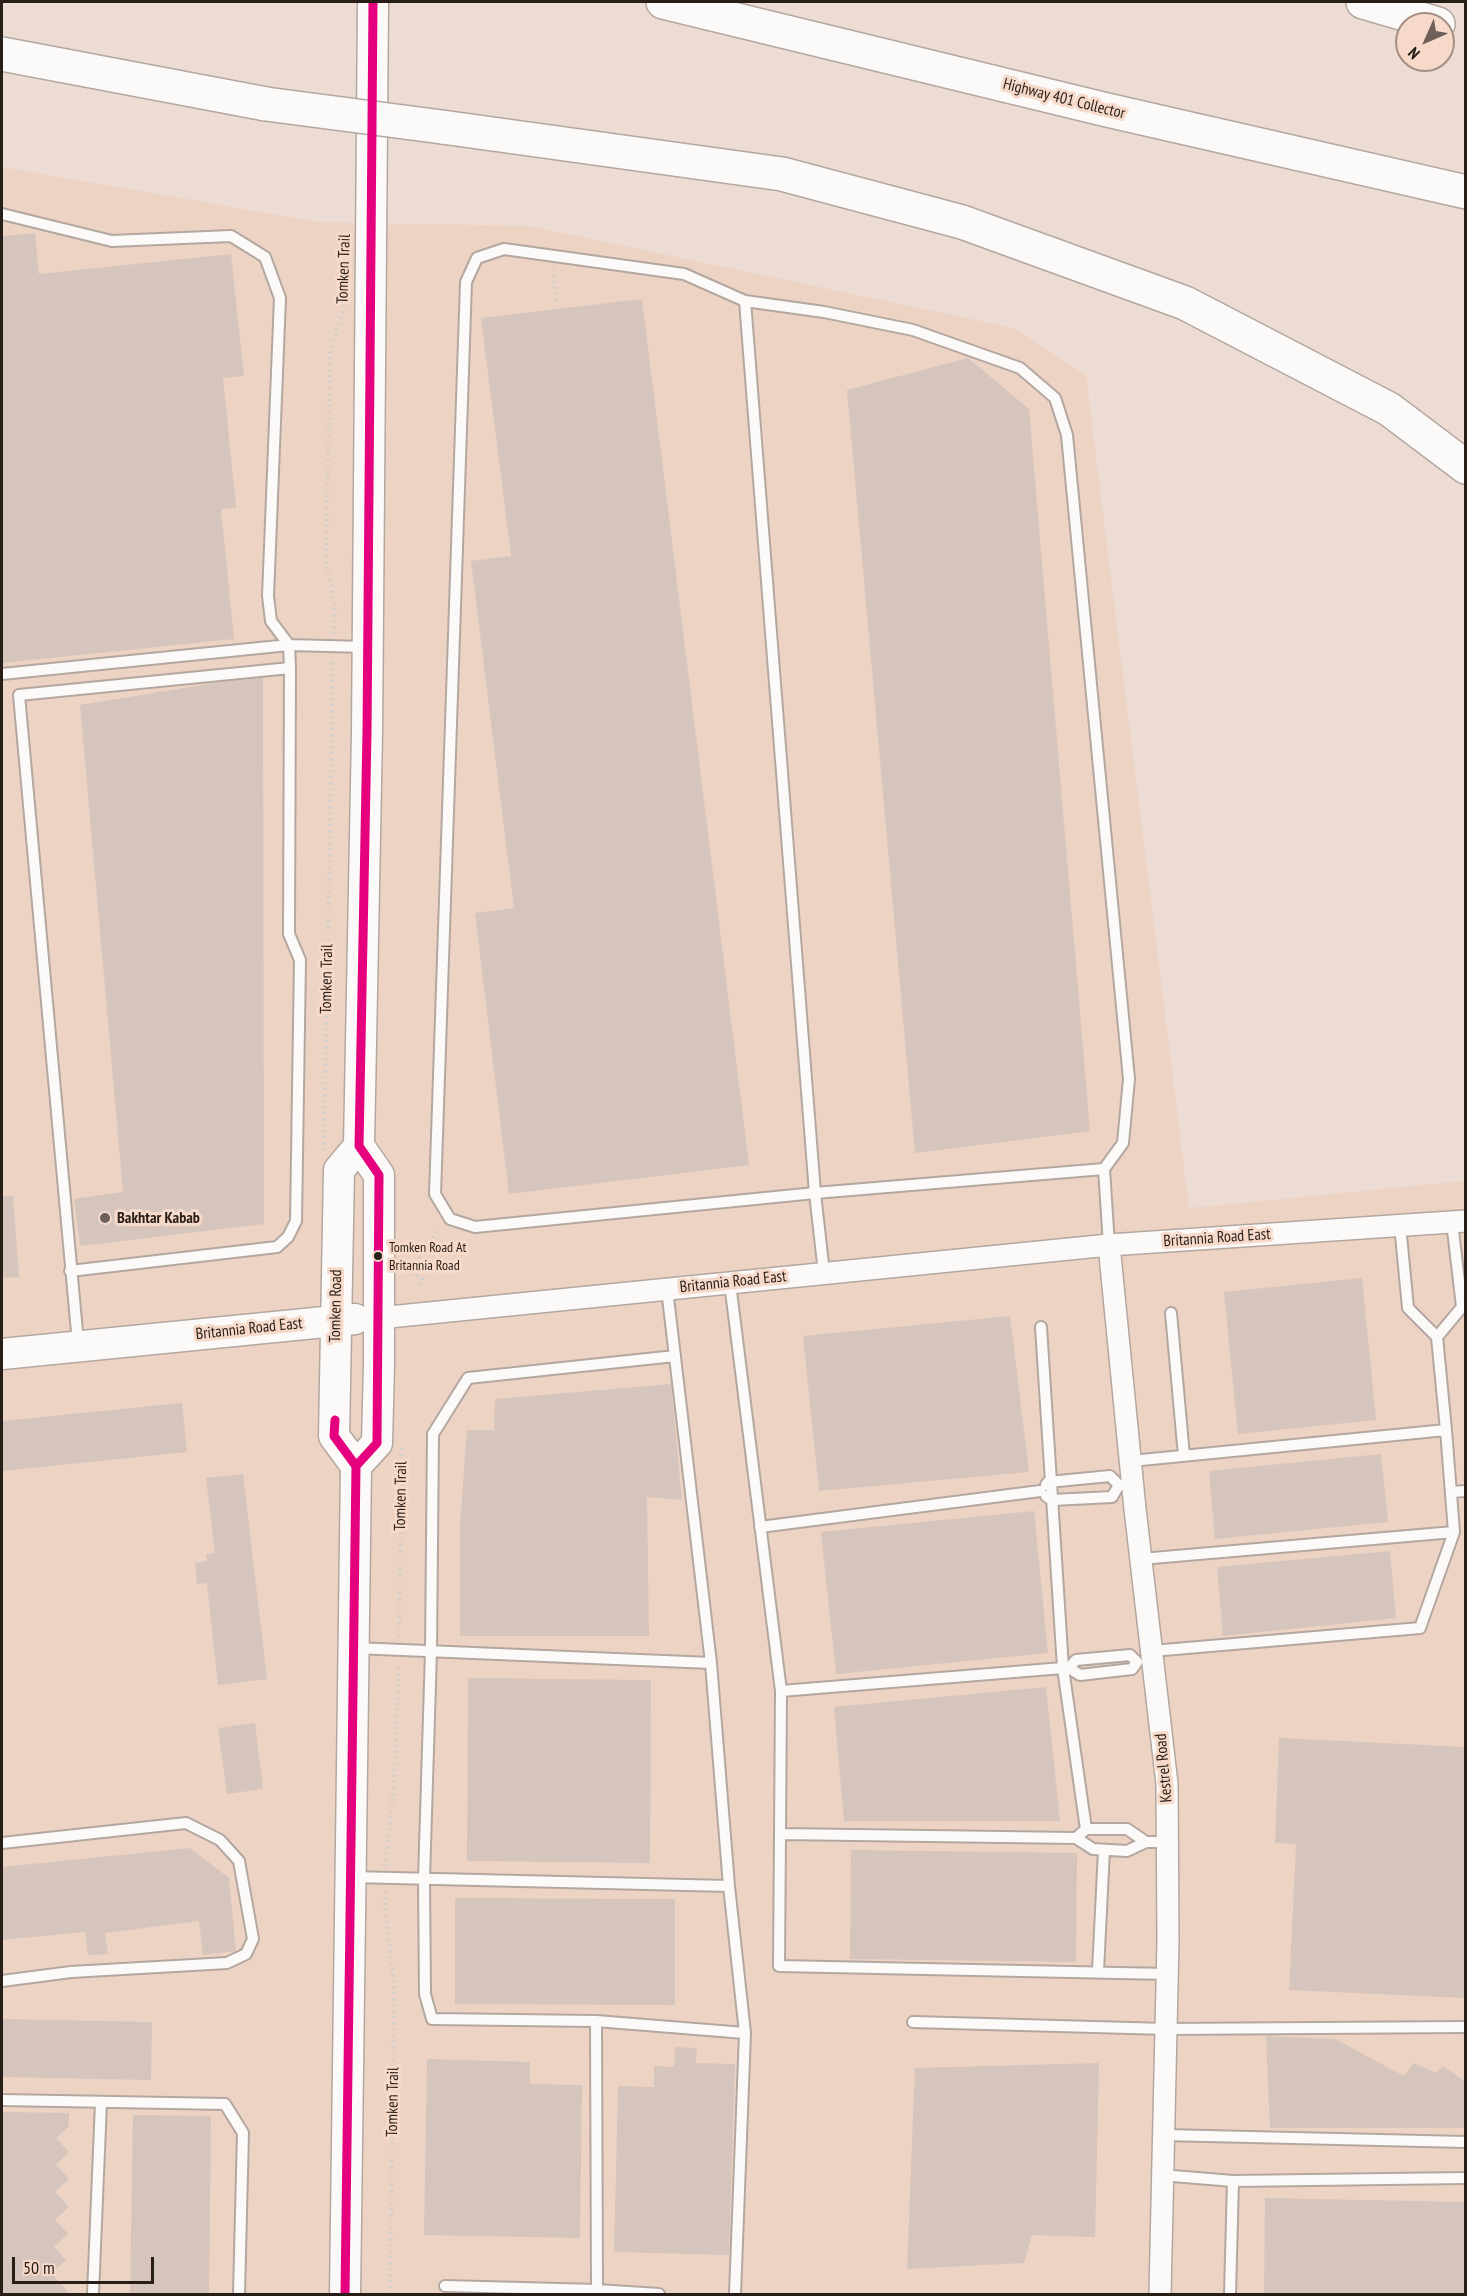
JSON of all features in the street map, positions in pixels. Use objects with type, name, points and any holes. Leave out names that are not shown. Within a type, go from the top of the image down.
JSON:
[{"type":"highway","name":"Highway 401 Collector","points":[[663,2],[1095,107],[1466,192]]},
{"type":"highway","points":[[1363,2],[1397,12]]},
{"type":"highway","points":[[2,54],[266,104],[782,174],[962,222],[1185,303],[1389,409],[1466,467]]},
{"type":"main road","points":[[345,2295],[356,1466],[377,1443],[379,1318],[379,1175],[359,1146],[368,648],[373,2]]},
{"type":"main road","name":"Tomken Road","points":[[356,1466],[334,1436],[339,1170],[359,1146]]},
{"type":"main road","name":"Britannia Road East","points":[[2,1354],[336,1320],[379,1318]]},
{"type":"street","name":"Britannia Road East","points":[[379,1318],[1109,1245],[1459,1221]]},
{"type":"street","name":"Kestrel Road","points":[[1109,1245],[1131,1461],[1126,1485],[1141,1559],[1147,1658],[1167,1784],[1168,1974],[1161,2175],[1160,2295]]},
{"type":"lane","points":[[2,213],[112,241],[231,236],[265,257],[280,298],[268,596],[271,621],[289,645],[289,934],[300,960],[296,1221],[288,1237],[277,1247],[70,1271]]},
{"type":"lane","points":[[1104,1170],[815,1193],[475,1227],[450,1219],[435,1194],[466,282],[477,258],[504,249],[684,274],[745,301],[824,312],[913,330],[1020,368],[1055,398],[1067,435],[1129,1079],[1123,1143],[1104,1170],[1109,1245]]},
{"type":"lane","points":[[745,301],[815,1193],[824,1273]]},
{"type":"lane","points":[[2,674],[289,645],[368,648]]},
{"type":"lane","points":[[78,1346],[19,695],[290,668]]},
{"type":"lane","points":[[1437,1337],[1462,1307],[1459,1221]]},
{"type":"lane","points":[[781,1691],[1066,1668],[1080,1675],[1132,1669],[1147,1658],[1420,1628],[1454,1532],[1437,1337],[1408,1308],[1400,1226]]},
{"type":"lane","points":[[730,1283],[781,1691],[779,1966],[1168,1974]]},
{"type":"lane","points":[[667,1289],[711,1663],[729,1886],[745,2033],[735,2295]]},
{"type":"lane","points":[[1171,1313],[1184,1456]]},
{"type":"lane","points":[[1041,1328],[1066,1668],[1086,1828]]},
{"type":"lane","points":[[675,1356],[468,1378],[433,1434],[431,1651],[424,1879],[424,1994],[432,2019],[596,2021],[745,2033]]},
{"type":"lane","points":[[1131,1461],[1446,1430]]},
{"type":"lane","points":[[760,1527],[1041,1491],[1051,1482],[1110,1476],[1126,1485],[1112,1497],[1052,1500],[1041,1491]]},
{"type":"lane","points":[[1451,1492],[1466,1491]]},
{"type":"lane","points":[[1141,1559],[1454,1532]]},
{"type":"lane","points":[[354,1648],[711,1663]]},
{"type":"lane","points":[[2,1843],[186,1823],[220,1840],[239,1861],[253,1939],[246,1954],[227,1963],[71,1972],[2,1981]]},
{"type":"lane","points":[[1076,1838],[1086,1828],[1127,1829],[1146,1842]]},
{"type":"lane","points":[[780,1834],[1076,1838],[1093,1849],[1127,1851],[1146,1842],[1167,1842]]},
{"type":"lane","points":[[1098,1971],[1104,1850]]},
{"type":"lane","points":[[352,1877],[729,1886]]},
{"type":"lane","points":[[596,2021],[597,2292]]},
{"type":"lane","points":[[914,2022],[1166,2029],[1466,2027]]},
{"type":"lane","points":[[2,2100],[225,2104],[243,2133],[239,2295]]},
{"type":"lane","points":[[93,2295],[101,2103]]},
{"type":"lane","points":[[1163,2135],[1466,2142]]},
{"type":"lane","points":[[1161,2175],[1233,2181],[1466,2178]]},
{"type":"lane","points":[[1230,2295],[1233,2181]]},
{"type":"lane","points":[[445,2286],[659,2295]]},
{"type":"path","points":[[552,256],[556,302]]},
{"type":"path","name":"Tomken Trail","points":[[335,605],[326,563],[330,352],[344,307],[345,272]]},
{"type":"path","name":"Tomken Trail","points":[[324,1150],[333,676]]},
{"type":"path","points":[[419,1285],[422,1279],[411,1272],[440,1227],[450,1219]]},
{"type":"path","name":"Tomken Trail","points":[[399,1628],[402,1444]]},
{"type":"path","points":[[385,1851],[394,1785],[399,1676]]},
{"type":"path","name":"Tomken Trail","points":[[385,1911],[394,1984],[390,2295]]},
{"type":"shaded area","points":[[2,167],[319,222],[530,226],[1014,328],[1086,375],[1189,1208],[1465,1181],[1465,2294],[2,2294]]},
{"type":"building","points":[[35,233],[39,274],[231,254],[244,376],[223,378],[236,508],[221,509],[234,639],[2,663],[2,236]]},
{"type":"building","points":[[642,299],[749,1165],[509,1194],[475,913],[514,908],[471,561],[511,556],[481,318]]},
{"type":"building","points":[[968,358],[1029,409],[1090,1131],[915,1153],[847,390]]},
{"type":"building","points":[[263,678],[264,1224],[80,1246],[74,1199],[123,1192],[80,705],[221,682]]},
{"type":"building","points":[[2,1196],[13,1196],[19,1277],[2,1278]]},
{"type":"building","points":[[1362,1278],[1376,1420],[1238,1434],[1224,1292]]},
{"type":"building","points":[[1010,1316],[1029,1472],[819,1491],[803,1336]]},
{"type":"building","points":[[671,1384],[682,1500],[647,1497],[649,1636],[460,1636],[460,1525],[467,1430],[494,1430],[495,1399]]},
{"type":"building","points":[[182,1403],[187,1452],[2,1471],[2,1421]]},
{"type":"building","points":[[1381,1454],[1388,1522],[1215,1539],[1209,1471]]},
{"type":"building","points":[[243,1474],[267,1679],[218,1685],[207,1583],[197,1584],[195,1563],[207,1561],[206,1554],[215,1553],[206,1478]]},
{"type":"building","points":[[1034,1511],[1048,1653],[836,1674],[821,1532]]},
{"type":"building","points":[[1390,1551],[1396,1618],[1223,1636],[1217,1567]]},
{"type":"building","points":[[468,1678],[651,1680],[650,1863],[467,1861]]},
{"type":"building","points":[[1046,1687],[1060,1821],[844,1821],[834,1707]]},
{"type":"building","points":[[255,1723],[263,1789],[227,1794],[218,1728]]},
{"type":"building","points":[[1279,1738],[1466,1747],[1466,1998],[1289,1990],[1296,1844],[1275,1843]]},
{"type":"building","points":[[190,1848],[229,1878],[236,1951],[203,1955],[199,1921],[105,1933],[108,1954],[88,1955],[85,1932],[2,1940],[2,1867]]},
{"type":"building","points":[[851,1850],[1077,1853],[1076,1962],[850,1959]]},
{"type":"building","points":[[455,1898],[675,1899],[675,2005],[455,2004]]},
{"type":"building","points":[[2,2019],[152,2022],[151,2080],[2,2077]]},
{"type":"building","points":[[1266,2036],[1335,2039],[1404,2076],[1414,2063],[1436,2073],[1443,2066],[1466,2082],[1466,2128],[1270,2128]]},
{"type":"building","points":[[675,2047],[697,2048],[696,2063],[735,2064],[729,2255],[614,2252],[618,2086],[654,2087],[654,2066],[674,2067]]},
{"type":"building","points":[[427,2059],[530,2062],[530,2084],[582,2085],[580,2238],[424,2235]]},
{"type":"building","points":[[1099,2063],[1095,2237],[1032,2235],[1024,2263],[907,2269],[915,2068]]},
{"type":"building","points":[[2,2112],[69,2113],[69,2126],[56,2138],[69,2152],[56,2165],[69,2179],[55,2192],[69,2207],[55,2220],[68,2234],[54,2247],[66,2260],[51,2273],[71,2295],[2,2295]]},
{"type":"building","points":[[133,2115],[211,2116],[209,2295],[130,2295]]},
{"type":"building","points":[[1265,2198],[1466,2202],[1466,2295],[1264,2295]]},
{"type":"transit line","points":[[356,1466],[377,1443],[379,1175],[359,1146],[367,732],[373,2]]},
{"type":"transit line","points":[[335,1420],[334,1436],[356,1466],[345,2294]]},
{"type":"place","name":"Bakhtar Kabab","points":[[105,1218]]},
{"type":"place","name":"Tomken Road At Britannia Road","points":[[378,1256]]}]
